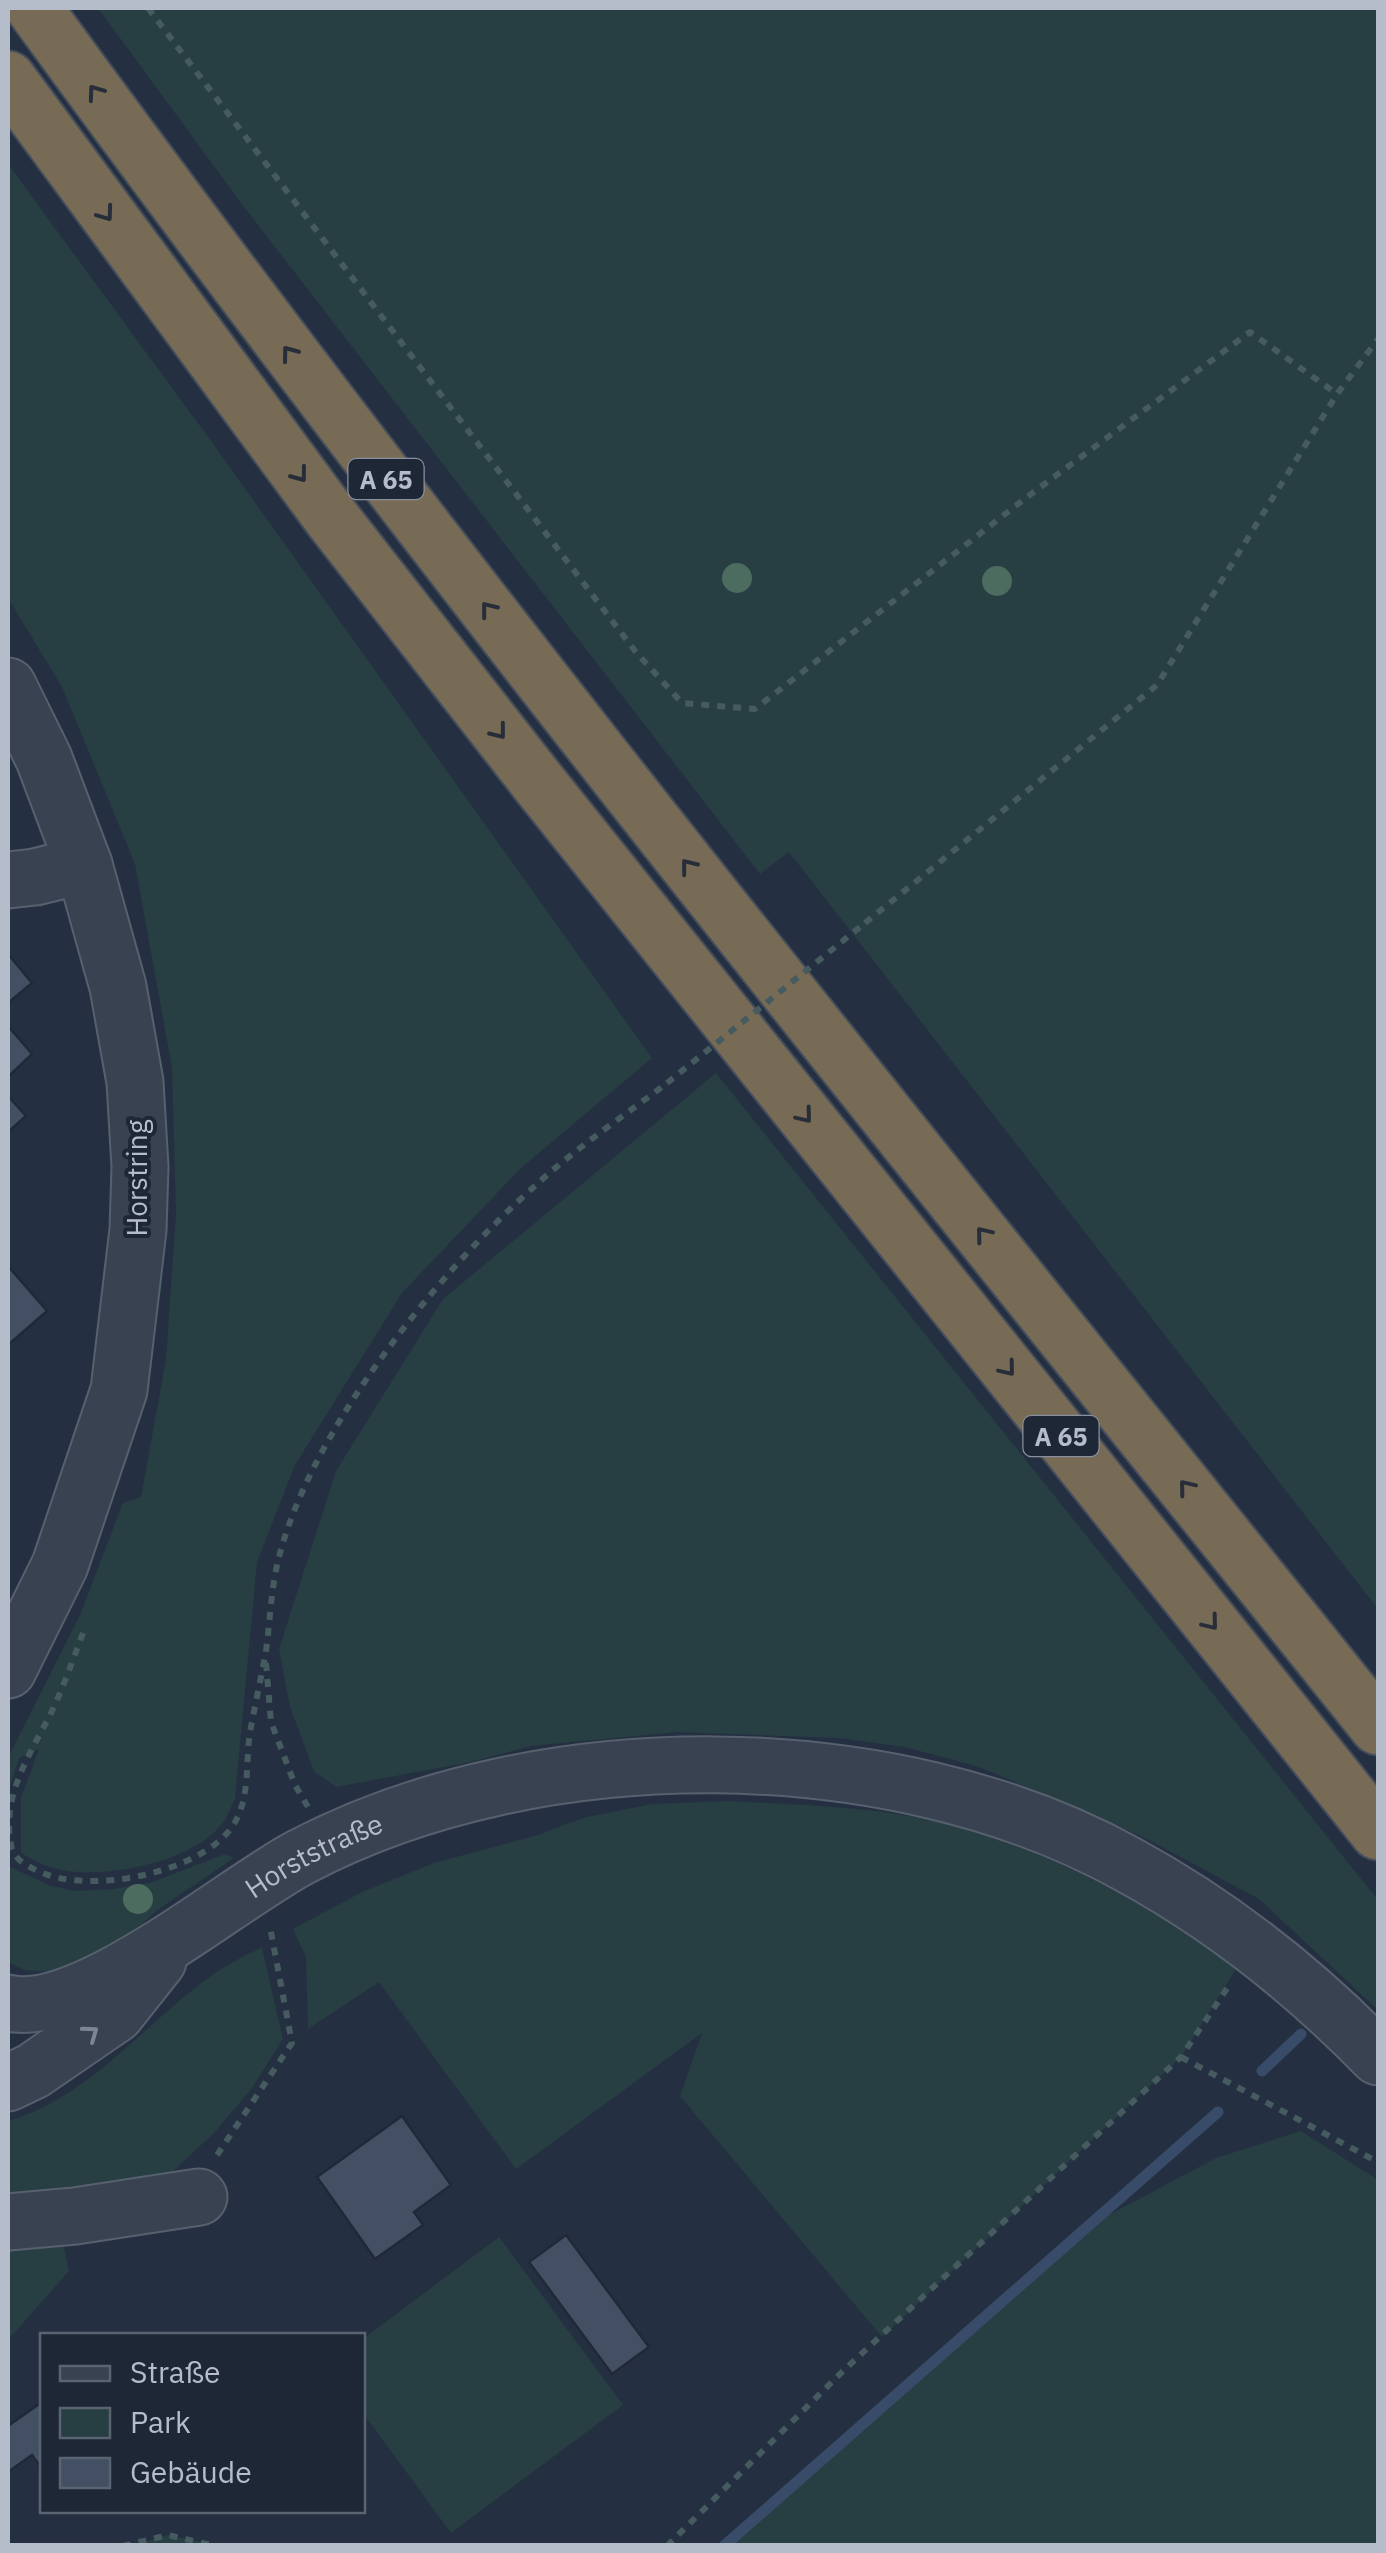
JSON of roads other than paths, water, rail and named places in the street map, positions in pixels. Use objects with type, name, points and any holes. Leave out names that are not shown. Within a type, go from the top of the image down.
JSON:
[{"type":"highway","name":"A 65","points":[[34,8],[308,379],[685,861],[1378,1727]]},
{"type":"highway","name":"A 65","points":[[8,79],[296,471],[415,625],[1378,1832]]},
{"type":"street","name":"Horstring","points":[[8,686],[44,759],[84,866],[118,988],[134,1082],[140,1167],[138,1230],[119,1390],[60,1565],[8,1670]]},
{"type":"street","points":[[8,880],[84,866]]},
{"type":"street","name":"Horststraße","points":[[8,2002],[30,2004],[84,1990],[328,1843],[461,1795],[512,1783],[660,1766],[736,1765],[829,1772],[896,1784],[968,1801],[1085,1844],[1152,1879],[1256,1946],[1378,2057]]},
{"type":"street","name":"Horststraße","points":[[8,2083],[34,2072],[116,2014],[178,1936]]},
{"type":"street","points":[[8,2222],[75,2216],[198,2196]]},
{"type":"waterway","points":[[1262,2071],[1301,2034]]},
{"type":"waterway","points":[[724,2546],[1218,2112]]}]
